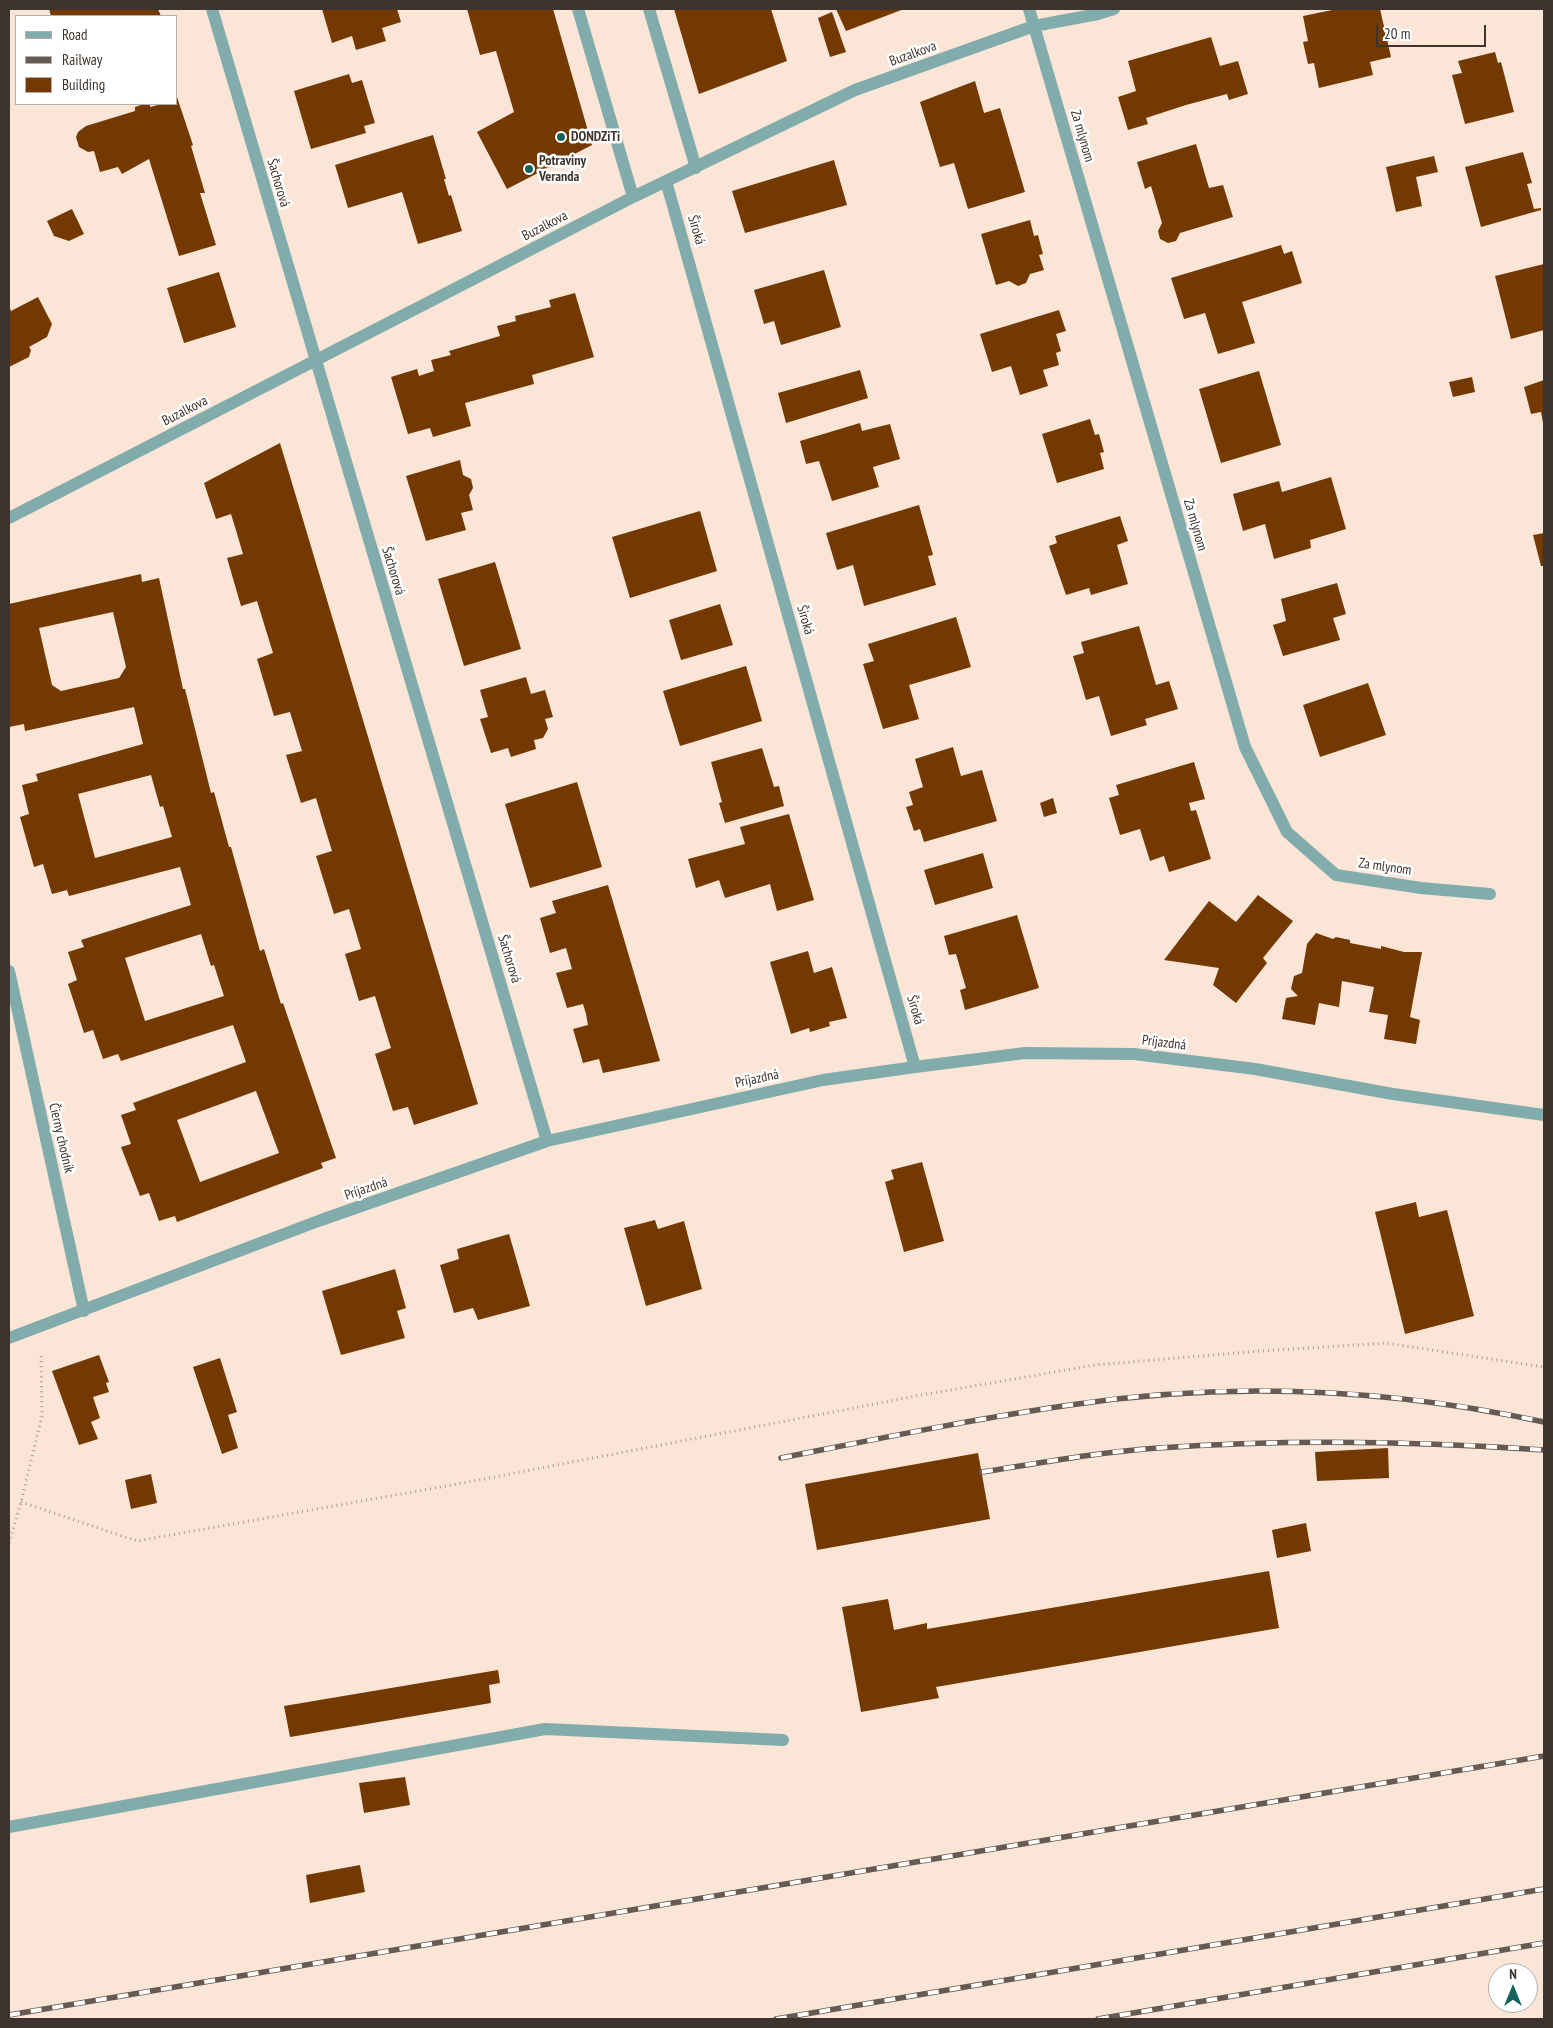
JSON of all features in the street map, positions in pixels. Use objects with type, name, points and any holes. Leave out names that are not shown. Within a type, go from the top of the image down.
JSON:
[{"type":"street","name":"Šachorová","points":[[212,9],[547,1141]]},
{"type":"street","points":[[578,9],[633,197]]},
{"type":"street","points":[[649,9],[696,168]]},
{"type":"street","name":"Za mlynom","points":[[1029,9],[1245,747],[1287,832],[1336,875],[1421,888],[1490,894]]},
{"type":"street","name":"Buzalkova","points":[[9,518],[633,197],[855,90],[1034,26],[1098,14],[1114,9]]},
{"type":"street","name":"Široká","points":[[666,181],[916,1067]]},
{"type":"street","name":"Čierny chodník","points":[[9,971],[84,1311]]},
{"type":"street","name":"Príjazdná","points":[[9,1338],[321,1220],[547,1141],[823,1080],[1025,1053],[1134,1054],[1255,1069],[1393,1094],[1544,1115]]},
{"type":"street","points":[[9,1827],[545,1729],[783,1740]]},
{"type":"path","points":[[9,1543],[42,1416],[41,1352],[43,1325]]},
{"type":"path","points":[[21,1502],[137,1541],[473,1481],[907,1398],[1095,1365],[1260,1351],[1386,1343],[1544,1367]]},
{"type":"building","points":[[49,9],[158,9],[161,15],[51,15]]},
{"type":"building","points":[[322,9],[397,9],[401,22],[382,28],[386,41],[356,50],[352,36],[332,43]]},
{"type":"building","points":[[467,9],[553,9],[592,145],[507,189],[477,132],[514,112],[496,51],[480,55]]},
{"type":"building","points":[[674,9],[771,9],[787,61],[699,94]]},
{"type":"building","points":[[836,9],[904,9],[846,31]]},
{"type":"building","points":[[1337,9],[1380,9],[1391,57],[1370,62],[1373,75],[1319,88],[1314,63],[1308,64],[1303,42],[1308,41],[1303,16]]},
{"type":"building","points":[[832,12],[846,52],[830,57],[818,18]]},
{"type":"building","points":[[1211,37],[1220,66],[1238,61],[1248,94],[1229,100],[1227,94],[1186,105],[1146,118],[1148,124],[1128,130],[1118,97],[1136,91],[1128,61]]},
{"type":"building","points":[[1495,52],[1498,63],[1501,62],[1514,112],[1465,124],[1452,75],[1462,73],[1458,61]]},
{"type":"building","points":[[349,74],[352,83],[362,80],[375,123],[364,126],[366,133],[311,149],[294,91]]},
{"type":"building","points":[[975,81],[984,113],[1000,108],[1025,192],[968,209],[954,163],[940,167],[920,102]]},
{"type":"building","points":[[178,100],[193,145],[191,146],[205,193],[200,193],[216,245],[179,256],[149,159],[122,174],[118,167],[100,172],[94,151],[88,152],[79,147],[76,137],[78,132],[86,126],[135,111],[135,107],[141,105],[150,105],[150,107],[178,105]]},
{"type":"building","points":[[433,135],[449,196],[451,195],[462,231],[418,244],[402,192],[348,208],[335,165]]},
{"type":"building","points":[[1196,144],[1209,188],[1223,185],[1233,217],[1180,233],[1176,241],[1168,243],[1160,239],[1158,231],[1162,223],[1151,186],[1145,189],[1137,162]]},
{"type":"building","points":[[1523,152],[1532,183],[1527,184],[1534,209],[1541,208],[1541,210],[1481,227],[1465,167]]},
{"type":"building","points":[[1434,156],[1438,172],[1416,177],[1422,206],[1396,212],[1386,167]]},
{"type":"building","points":[[834,160],[847,205],[745,233],[732,191]]},
{"type":"building","points":[[72,209],[84,234],[69,241],[54,236],[47,221]]},
{"type":"building","points":[[1030,220],[1034,236],[1038,235],[1043,254],[1039,255],[1044,270],[1030,274],[1026,283],[1018,286],[1009,281],[996,285],[981,234]]},
{"type":"building","points":[[1281,245],[1284,254],[1292,251],[1302,283],[1242,302],[1255,343],[1218,354],[1205,313],[1184,319],[1171,278]]},
{"type":"building","points":[[1544,264],[1544,330],[1511,339],[1495,276]]},
{"type":"building","points":[[824,270],[841,327],[781,345],[774,321],[764,324],[754,290]]},
{"type":"building","points":[[219,272],[236,327],[184,343],[167,288]]},
{"type":"building","points":[[575,293],[594,357],[532,375],[534,384],[465,403],[471,426],[433,437],[430,428],[408,434],[391,377],[417,369],[419,376],[434,371],[431,360],[451,355],[449,351],[500,336],[497,326],[516,321],[515,316],[551,307],[549,300]]},
{"type":"building","points":[[38,297],[52,324],[47,337],[29,347],[31,350],[29,357],[9,367],[9,306],[11,311]]},
{"type":"building","points":[[1059,310],[1066,331],[1056,334],[1061,351],[1056,353],[1059,365],[1043,370],[1048,386],[1020,395],[1011,366],[992,372],[980,334]]},
{"type":"building","points":[[860,370],[868,398],[786,423],[778,393]]},
{"type":"building","points":[[1259,371],[1281,445],[1221,463],[1199,389]]},
{"type":"building","points":[[1472,377],[1475,392],[1453,397],[1449,382]]},
{"type":"building","points":[[1544,380],[1543,423],[1541,412],[1531,414],[1524,387]]},
{"type":"building","points":[[1090,419],[1095,435],[1099,434],[1104,452],[1100,453],[1104,469],[1057,483],[1042,434]]},
{"type":"building","points":[[860,423],[862,431],[890,424],[900,459],[873,467],[879,487],[832,501],[819,461],[806,464],[800,441]]},
{"type":"building","points":[[280,443],[478,1104],[414,1125],[408,1107],[393,1111],[375,1054],[391,1048],[375,996],[359,1001],[345,954],[361,949],[349,909],[334,914],[316,856],[332,851],[316,798],[301,803],[286,755],[302,751],[290,712],[274,716],[257,659],[273,653],[257,601],[241,606],[227,558],[243,554],[231,514],[216,519],[204,483]]},
{"type":"building","points":[[460,460],[463,475],[471,479],[473,488],[469,495],[473,510],[461,513],[466,530],[426,541],[406,476]]},
{"type":"building","points":[[1331,477],[1346,529],[1310,540],[1311,548],[1274,559],[1265,524],[1243,531],[1233,494],[1279,481],[1282,492]]},
{"type":"building","points":[[919,505],[933,555],[928,556],[936,585],[864,606],[853,565],[837,570],[826,533]]},
{"type":"building","points":[[700,511],[717,571],[630,598],[612,537]]},
{"type":"building","points":[[1120,516],[1128,541],[1117,545],[1128,584],[1091,595],[1089,588],[1066,595],[1049,546],[1057,543],[1055,536]]},
{"type":"building","points":[[1544,533],[1544,566],[1541,566],[1533,535]]},
{"type":"building","points":[[495,562],[521,649],[464,666],[438,579]]},
{"type":"building","points":[[141,574],[142,582],[159,578],[183,689],[185,689],[211,793],[214,792],[260,951],[264,949],[281,1004],[283,1003],[336,1158],[321,1163],[323,1168],[177,1222],[175,1216],[159,1221],[149,1193],[140,1196],[121,1147],[131,1144],[121,1115],[136,1110],[133,1103],[246,1062],[233,1025],[121,1061],[118,1054],[103,1059],[93,1030],[84,1033],[68,984],[77,980],[68,952],[84,947],[81,940],[191,905],[180,867],[69,896],[67,890],[52,894],[43,864],[34,867],[20,817],[29,814],[22,785],[38,781],[36,774],[143,744],[134,707],[25,731],[24,724],[9,727],[9,604]],"holes":[[[113,612],[126,667],[119,678],[61,691],[52,685],[39,628]],[[151,775],[160,807],[163,806],[172,837],[95,858],[78,794]],[[201,934],[211,966],[214,965],[224,996],[145,1021],[125,958]],[[256,1091],[279,1153],[200,1182],[177,1120]]]},
{"type":"building","points":[[1337,583],[1346,614],[1333,618],[1340,640],[1283,656],[1273,625],[1286,621],[1281,599]]},
{"type":"building","points":[[720,604],[733,645],[681,660],[669,620]]},
{"type":"building","points":[[956,617],[971,667],[909,685],[919,719],[883,729],[863,664],[874,661],[868,644]]},
{"type":"building","points":[[1139,626],[1156,685],[1169,681],[1178,709],[1145,719],[1147,725],[1111,736],[1099,696],[1086,700],[1073,656],[1084,653],[1081,642]]},
{"type":"building","points":[[746,666],[762,721],[680,746],[663,691]]},
{"type":"building","points":[[526,677],[531,694],[545,690],[553,717],[545,719],[548,729],[543,738],[534,740],[536,749],[511,757],[508,748],[491,753],[480,719],[488,717],[480,690]]},
{"type":"building","points":[[1368,683],[1386,735],[1320,757],[1303,705]]},
{"type":"building","points":[[953,747],[961,776],[982,770],[997,821],[924,842],[920,829],[914,831],[906,807],[913,805],[909,792],[923,787],[915,759]]},
{"type":"building","points":[[762,748],[774,787],[779,786],[784,806],[725,823],[719,803],[722,802],[711,762]]},
{"type":"building","points":[[1194,762],[1205,799],[1189,803],[1191,811],[1196,810],[1211,859],[1169,872],[1164,856],[1150,861],[1140,829],[1120,835],[1109,798],[1119,795],[1116,785]]},
{"type":"building","points":[[577,782],[602,867],[530,888],[505,804]]},
{"type":"building","points":[[1053,798],[1057,813],[1044,817],[1040,803]]},
{"type":"building","points":[[789,814],[814,900],[777,911],[770,884],[725,898],[719,880],[696,888],[688,859],[745,844],[740,827]]},
{"type":"building","points":[[983,853],[993,888],[935,905],[924,870]]},
{"type":"building","points":[[608,885],[660,1061],[603,1073],[599,1059],[583,1063],[573,1029],[588,1025],[586,1014],[583,1004],[567,1008],[556,973],[572,969],[566,948],[550,953],[540,918],[556,913],[552,901]]},
{"type":"building","points":[[1258,895],[1293,921],[1263,958],[1267,963],[1236,1003],[1213,985],[1219,968],[1164,960],[1209,901],[1236,922]]},
{"type":"building","points":[[1017,915],[1039,988],[965,1010],[960,990],[966,988],[956,954],[949,955],[944,936]]},
{"type":"building","points":[[1316,933],[1333,939],[1336,937],[1350,940],[1350,943],[1381,949],[1381,946],[1404,952],[1422,952],[1410,1017],[1420,1020],[1416,1044],[1384,1039],[1388,1015],[1369,1012],[1374,987],[1342,981],[1339,1007],[1319,1003],[1315,1025],[1282,1019],[1286,998],[1298,996],[1291,989],[1294,976],[1302,973],[1307,944]]},
{"type":"building","points":[[808,951],[814,973],[832,967],[847,1018],[829,1022],[830,1026],[810,1032],[809,1028],[791,1034],[770,962]]},
{"type":"building","points":[[922,1162],[944,1241],[904,1252],[885,1182],[894,1179],[891,1170]]},
{"type":"building","points":[[1416,1202],[1419,1217],[1447,1210],[1474,1316],[1405,1334],[1375,1212]]},
{"type":"building","points":[[655,1220],[658,1229],[684,1221],[702,1289],[646,1306],[624,1228]]},
{"type":"building","points":[[509,1234],[530,1306],[478,1320],[473,1308],[454,1313],[440,1265],[459,1259],[457,1249]]},
{"type":"building","points":[[395,1269],[406,1308],[397,1311],[405,1338],[341,1355],[322,1291]]},
{"type":"building","points":[[99,1355],[109,1382],[106,1383],[109,1392],[93,1397],[100,1418],[91,1422],[98,1439],[79,1445],[52,1371]]},
{"type":"building","points":[[220,1358],[237,1412],[228,1415],[238,1448],[222,1454],[193,1367]]},
{"type":"building","points":[[1388,1448],[1389,1478],[1317,1481],[1315,1452]]},
{"type":"building","points":[[978,1453],[990,1519],[817,1550],[805,1484]]},
{"type":"building","points":[[151,1474],[157,1503],[131,1509],[125,1480]]},
{"type":"building","points":[[1306,1523],[1311,1551],[1277,1558],[1272,1530]]},
{"type":"building","points":[[1269,1571],[1279,1628],[936,1687],[939,1698],[861,1712],[842,1607],[888,1599],[894,1630],[927,1623],[927,1629]]},
{"type":"building","points":[[498,1670],[500,1683],[489,1685],[491,1703],[290,1737],[284,1706]]},
{"type":"building","points":[[405,1777],[410,1805],[364,1813],[359,1783]]},
{"type":"building","points":[[360,1865],[365,1892],[310,1903],[306,1875]]},
{"type":"railway","points":[[781,1458],[925,1430],[1070,1405],[1130,1397],[1189,1393],[1249,1391],[1367,1395],[1426,1402],[1544,1422]]},
{"type":"railway","points":[[982,1472],[1114,1452],[1255,1443],[1400,1443],[1544,1450]]},
{"type":"railway","points":[[9,2015],[1544,1756]]},
{"type":"railway","points":[[776,2019],[1544,1889]]},
{"type":"railway","points":[[1098,2019],[1544,1943]]},
{"type":"place","name":"DONDZiTi","points":[[561,137]]},
{"type":"place","name":"Potraviny Veranda","points":[[529,169]]}]
